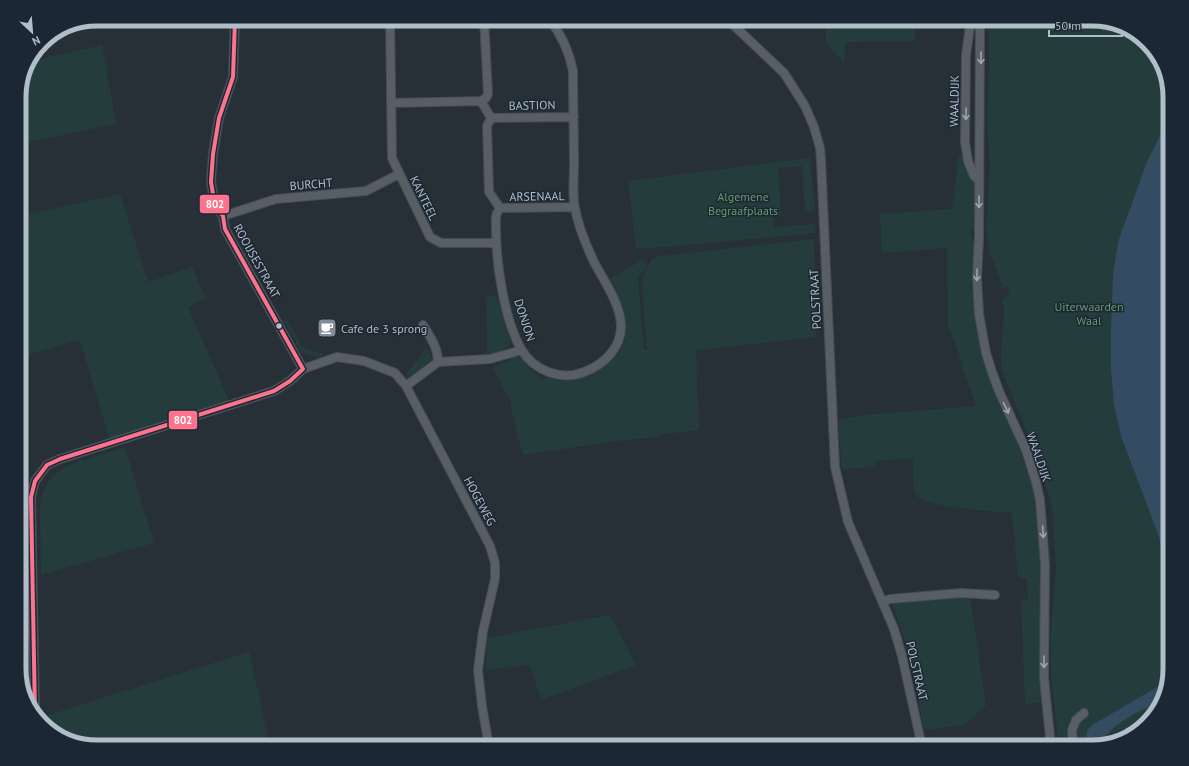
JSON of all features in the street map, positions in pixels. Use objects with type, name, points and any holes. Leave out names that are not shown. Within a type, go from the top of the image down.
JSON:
[{"type":"street","name":"ROOIJSESTRAAT","points":[[235,26],[233,77],[219,118],[213,154],[211,182],[215,206],[223,216],[225,229],[303,369]]},
{"type":"street","name":"KANTEEL","points":[[390,26],[392,158],[399,174],[430,237],[441,243],[496,243]]},
{"type":"street","points":[[391,103],[481,102],[486,98],[488,94],[484,26]]},
{"type":"street","name":"DONJON","points":[[500,208],[496,214],[496,243],[499,273],[510,321],[522,350],[541,369],[560,376],[578,375],[591,370],[602,363],[614,349],[618,340],[621,325],[618,310],[584,240],[574,207],[573,71],[569,54],[562,36],[554,26]]},
{"type":"street","name":"POLSTRAAT","points":[[734,26],[784,73],[805,106],[814,127],[820,148],[835,467],[848,522],[894,629],[902,656],[920,740]]},
{"type":"street","name":"WAALDIJK","points":[[970,26],[966,55],[965,142],[968,161],[974,176],[979,180]]},
{"type":"street","name":"WAALDIJK","points":[[980,26],[979,236],[977,279],[979,314],[982,334],[992,372],[1026,450],[1036,482],[1042,513],[1046,579],[1044,678],[1050,740]]},
{"type":"street","points":[[481,102],[491,118],[487,126],[490,192],[500,208]]},
{"type":"street","name":"BASTION","points":[[491,118],[574,116]]},
{"type":"street","name":"BURCHT","points":[[223,216],[276,199],[366,191],[399,174]]},
{"type":"street","name":"ARSENAAL","points":[[500,208],[574,207]]},
{"type":"street","points":[[423,325],[438,353],[438,362]]},
{"type":"street","points":[[406,386],[438,362],[490,359],[522,350]]},
{"type":"street","name":"HOGEWEG","points":[[303,369],[338,357],[364,361],[395,373],[406,386],[490,546],[495,563],[495,579],[483,631],[478,670],[488,740]]},
{"type":"street","points":[[35,702],[31,497],[35,481],[48,465],[60,459],[274,391],[290,381],[303,369]]},
{"type":"street","points":[[26,550],[31,548]]},
{"type":"street","points":[[883,602],[890,599],[961,593],[995,595]]},
{"type":"street","points":[[1073,740],[1072,730],[1076,720],[1084,713]]},
{"type":"green space","points":[[825,26],[915,26],[915,41],[846,42],[844,63],[826,43]]},
{"type":"green space","name":"Uiterwaarden Waal","points":[[988,26],[1106,27],[1123,33],[1142,47],[1158,70],[1161,79],[1163,97],[1163,669],[1161,687],[1156,700],[1148,712],[1135,725],[1119,735],[1110,738],[1092,740],[1058,740],[1051,676],[1051,634],[1056,571],[1053,513],[1040,463],[1002,371],[1001,357],[1004,308],[1002,300],[1009,293],[1008,286],[1003,288],[990,253],[986,231],[990,165],[987,120],[989,63]]},
{"type":"green space","points":[[102,45],[116,124],[26,143],[26,93],[28,79],[33,66],[37,60]]},
{"type":"green space","points":[[965,154],[976,189],[976,229],[970,230],[975,247],[974,267],[970,289],[974,291],[976,315],[1029,467],[1038,504],[1043,580],[1039,583],[1043,591],[1043,702],[1025,704],[1021,599],[1028,599],[1027,578],[1018,578],[1012,513],[946,506],[922,499],[916,495],[915,492],[913,458],[875,461],[875,467],[842,469],[838,421],[865,415],[976,406],[948,326],[947,248],[882,253],[880,214],[952,209],[959,155]]},
{"type":"green space","name":"Algemene Begraafplaats","points":[[810,158],[815,211],[805,212],[802,166],[778,168],[781,215],[773,216],[774,227],[815,224],[816,233],[636,249],[628,181]]},
{"type":"green space","points":[[120,194],[148,282],[192,267],[206,298],[188,307],[229,401],[110,440],[80,340],[26,355],[26,214]]},
{"type":"green space","points":[[814,239],[816,337],[696,350],[699,430],[523,455],[510,401],[493,367],[510,360],[513,355],[516,355],[527,363],[529,369],[543,378],[549,377],[572,380],[592,373],[616,356],[625,339],[625,327],[623,313],[617,296],[618,294],[610,278],[643,260],[647,265],[638,278],[644,349],[649,350],[646,345],[642,281],[652,259],[661,256]]},
{"type":"green space","points":[[497,296],[511,343],[507,348],[487,354],[486,297]]},
{"type":"green space","points":[[284,320],[287,320],[302,347],[323,354],[320,358],[301,352]]},
{"type":"green space","points":[[426,349],[432,359],[408,378],[406,374]]},
{"type":"green space","points":[[125,447],[154,543],[41,575],[40,506],[42,495],[50,479],[56,473],[70,465]]},
{"type":"green space","points":[[956,596],[970,597],[986,705],[965,725],[924,730],[912,666],[892,604]]},
{"type":"green space","points":[[610,615],[636,665],[541,700],[530,665],[486,670],[487,638]]},
{"type":"green space","points":[[249,652],[268,737],[258,740],[97,740],[79,738],[66,733],[50,722],[48,715]]},
{"type":"water","points":[[1163,127],[1163,551],[1121,436],[1114,404],[1111,369],[1113,276],[1118,242],[1147,162]]},
{"type":"water","points":[[1161,685],[1153,705],[1118,724],[1104,739],[1087,740],[1087,731],[1092,725]]},
{"type":"transit line","name":"802","points":[[235,26],[233,77],[219,118],[213,154],[211,182],[215,206],[223,216],[225,229],[303,369]]},
{"type":"transit line","name":"802","points":[[35,702],[31,497],[35,481],[47,465],[60,459],[274,391],[290,381],[303,369]]},
{"type":"place","name":"Cafe de 3 sprong","points":[[327,328]]}]
